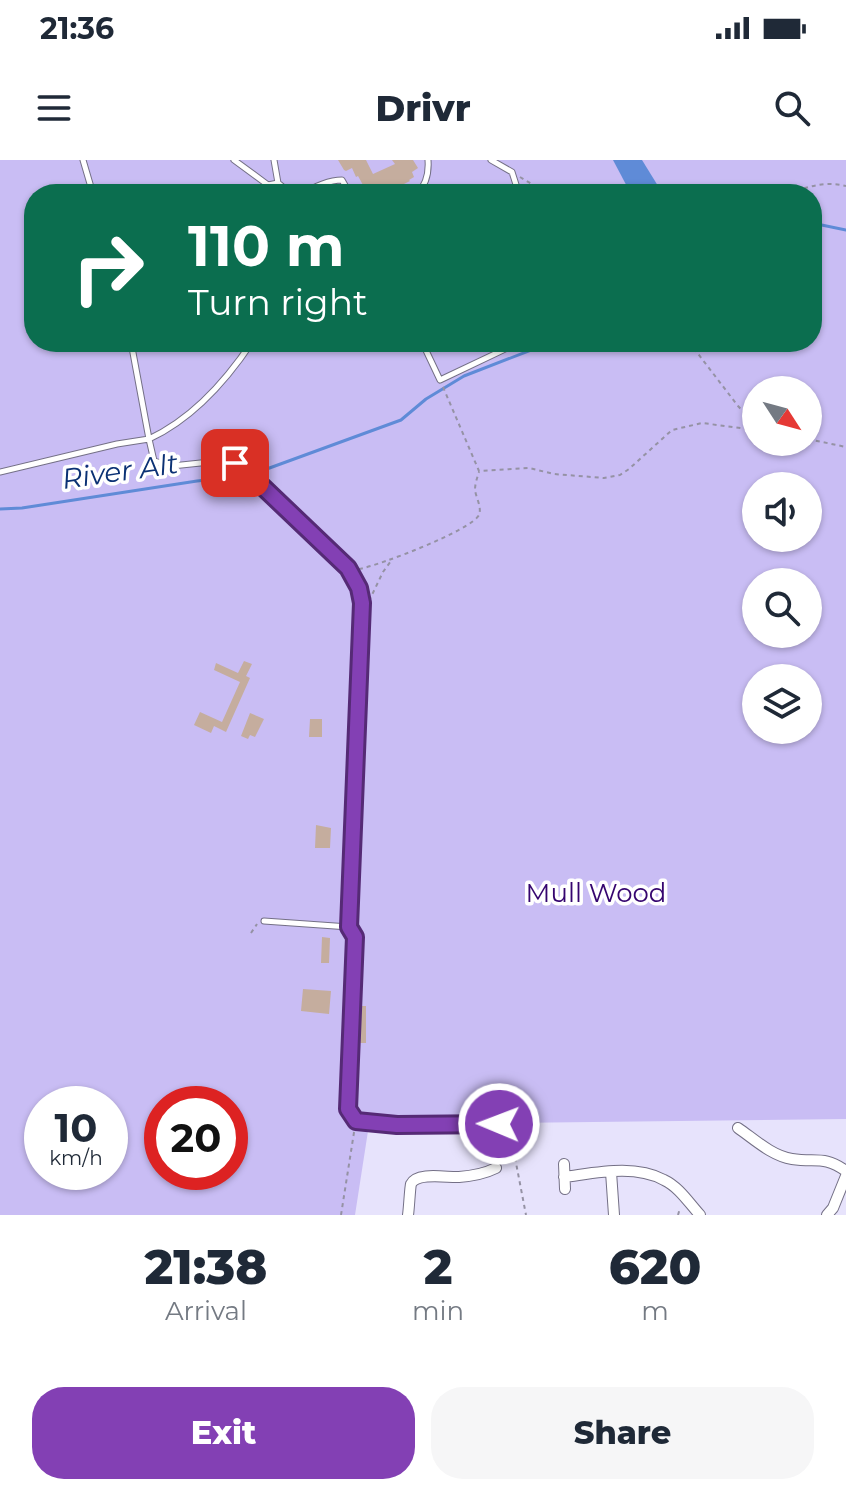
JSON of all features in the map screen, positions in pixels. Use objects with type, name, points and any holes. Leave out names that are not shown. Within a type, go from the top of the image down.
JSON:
[{"type":"street","points":[[738,1128],[770,1151],[790,1159],[819,1159],[835,1163],[846,1174],[833,1208],[827,1215]]},
{"type":"street","points":[[564,1164],[565,1189]]},
{"type":"street","points":[[408,1215],[411,1184],[417,1178],[456,1178],[483,1174],[496,1168]]},
{"type":"street","points":[[611,1172],[614,1215]]},
{"type":"street","points":[[564,1177],[638,1172],[665,1180],[684,1195],[700,1215]]},
{"type":"street","points":[[483,1174],[488,1186]]},
{"type":"lane","points":[[83,160],[90,184]]},
{"type":"lane","points":[[234,160],[267,184]]},
{"type":"lane","points":[[273,184],[278,183],[274,160]]},
{"type":"lane","points":[[424,184],[428,160]]},
{"type":"lane","points":[[491,160],[512,172],[516,184]]},
{"type":"lane","points":[[133,352],[154,461],[172,466],[235,463],[348,568],[359,588],[363,611],[349,927],[355,937],[348,1109],[356,1121],[397,1125],[499,1124],[511,1137]]},
{"type":"lane","points":[[0,472],[149,439],[179,423],[231,371],[245,352]]},
{"type":"lane","points":[[427,352],[440,380],[499,352]]},
{"type":"lane","points":[[264,921],[349,927]]},
{"type":"path","points":[[512,172],[532,184]]},
{"type":"path","points":[[821,184],[846,186]]},
{"type":"path","points":[[697,352],[742,411]]},
{"type":"path","points":[[348,568],[370,567],[391,560],[477,518],[480,511],[475,490],[479,471],[442,385]]},
{"type":"path","points":[[479,471],[529,468],[554,474],[604,478],[620,475],[629,469],[672,430],[702,423],[742,427]]},
{"type":"path","points":[[822,442],[846,447]]},
{"type":"path","points":[[363,611],[391,560]]},
{"type":"path","points":[[251,933],[264,921]]},
{"type":"path","points":[[341,1215],[356,1121]]},
{"type":"path","points":[[511,1137],[526,1215]]},
{"type":"green space","name":"Mull Wood","points":[[0,160],[846,160],[846,1119],[507,1123],[497,1128],[368,1131],[355,1215],[0,1215]]},
{"type":"water","points":[[613,160],[642,160],[657,184],[626,184]]},
{"type":"building","points":[[338,160],[366,160],[373,174],[395,164],[392,160],[413,160],[418,168],[412,172],[414,177],[404,184],[362,184],[352,168],[344,170]]},
{"type":"building","points":[[244,661],[252,664],[246,676],[250,678],[226,732],[214,726],[211,733],[194,725],[200,712],[222,722],[240,682],[214,670],[216,663],[238,673]]},
{"type":"building","points":[[250,713],[264,719],[255,737],[250,735],[248,739],[241,736]]},
{"type":"building","points":[[310,719],[322,719],[322,737],[309,737]]},
{"type":"building","points":[[316,825],[331,828],[330,848],[315,848]]},
{"type":"building","points":[[322,937],[330,938],[329,963],[321,963]]},
{"type":"building","points":[[303,989],[331,991],[329,1014],[301,1011]]},
{"type":"building","points":[[358,1006],[366,1006],[366,1043],[356,1043]]},
{"type":"waterway","name":"River Alt","points":[[822,225],[846,230]]},
{"type":"waterway","name":"River Alt","points":[[0,509],[245,476],[401,420],[426,399],[464,376],[526,352]]},
{"type":"route","points":[[235,463],[348,568],[359,588],[362,603],[349,927],[355,937],[348,1109],[356,1121],[397,1125],[499,1124]]}]
